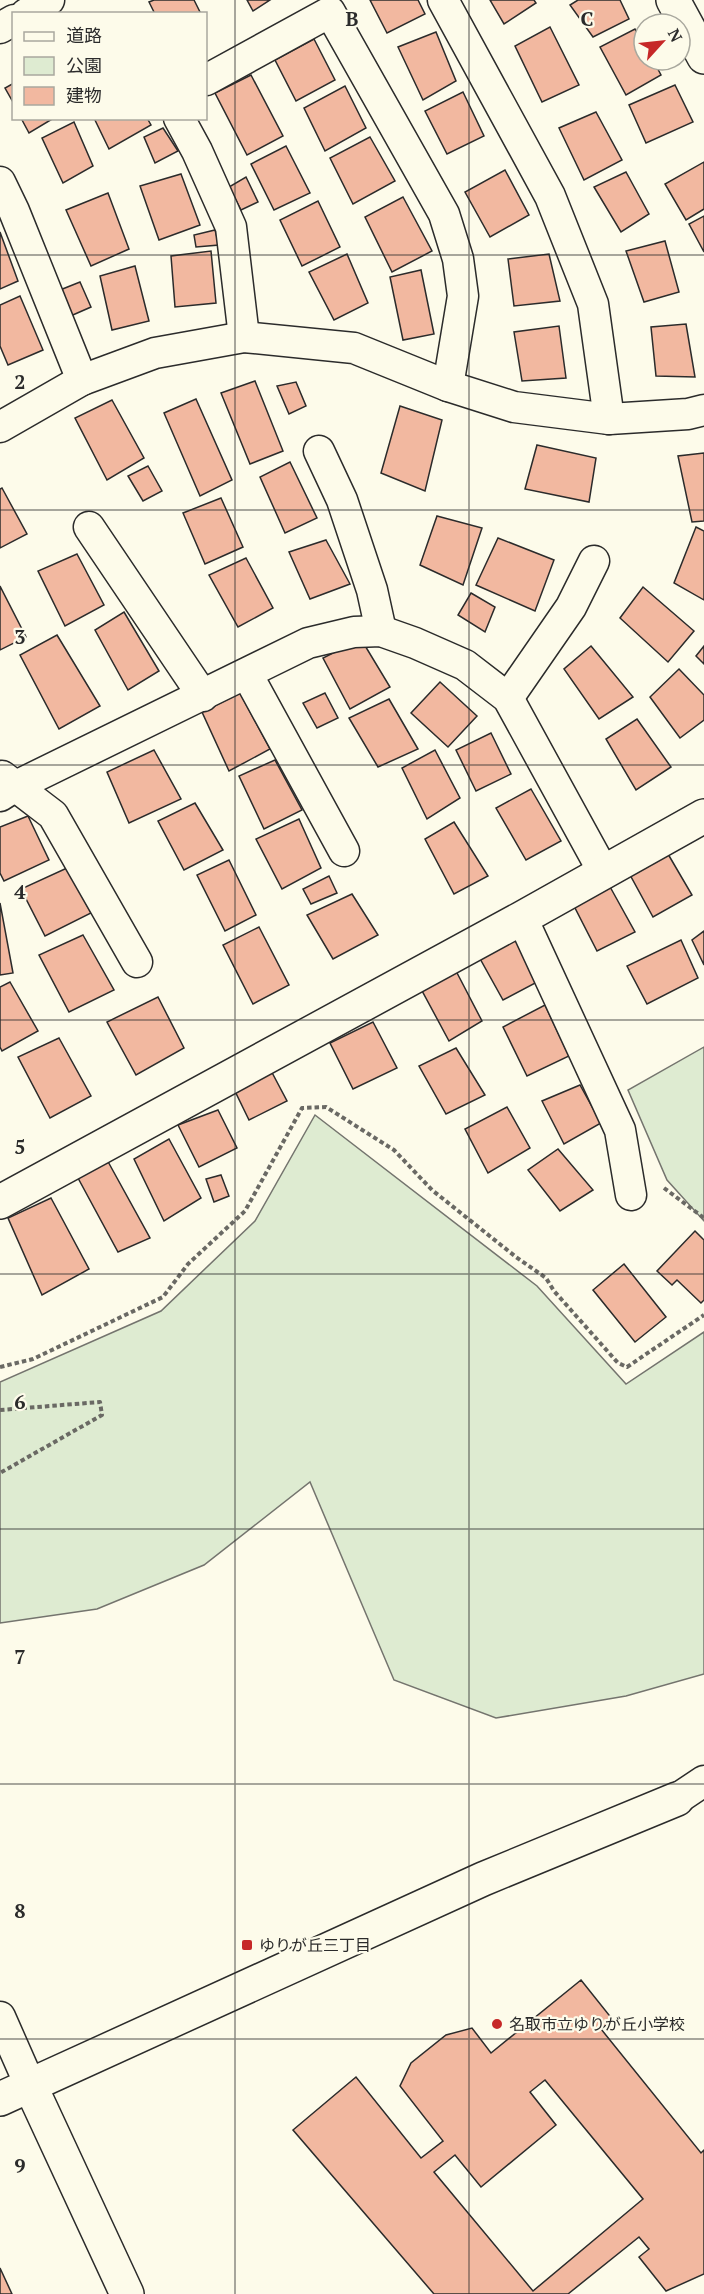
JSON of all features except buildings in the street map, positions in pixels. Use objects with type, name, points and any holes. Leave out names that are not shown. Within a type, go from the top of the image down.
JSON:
[{"type":"street","points":[[29,12],[49,0]]},
{"type":"street","points":[[442,0],[549,196],[593,304],[609,419]]},
{"type":"street","points":[[673,0],[704,57]]},
{"type":"street","points":[[207,79],[330,12],[444,214],[458,259],[463,296],[448,386]]},
{"type":"street","points":[[180,120],[198,151],[231,227],[244,338]]},
{"type":"street","points":[[0,182],[14,211],[82,380]]},
{"type":"street","points":[[0,427],[82,380],[155,353],[244,338],[354,348],[448,386],[514,406],[609,419],[688,414],[704,410]]},
{"type":"street","points":[[318,451],[342,500],[372,590],[381,631]]},
{"type":"street","points":[[88,527],[203,696]]},
{"type":"street","points":[[508,698],[571,607],[594,561]]},
{"type":"street","points":[[5,786],[203,696],[308,643],[354,632],[381,631],[465,665],[508,698],[604,873]]},
{"type":"street","points":[[247,674],[344,851]]},
{"type":"street","points":[[5,786],[53,815],[137,962]]},
{"type":"street","points":[[2,1197],[522,918],[704,816]]},
{"type":"street","points":[[522,918],[621,1130],[631,1196]]},
{"type":"street","points":[[0,2099],[483,1879],[690,1798],[704,1781]]},
{"type":"street","points":[[0,2017],[127,2294]]},
{"type":"path","points":[[0,1367],[33,1359],[164,1297],[188,1264],[245,1211],[302,1108],[326,1107],[394,1150],[432,1190],[546,1278],[554,1291],[618,1363],[627,1367],[704,1315]]},
{"type":"path","points":[[0,1410],[100,1402],[102,1415],[0,1473]]},
{"type":"green space","points":[[704,1047],[704,1221],[667,1180],[628,1090]]},
{"type":"green space","points":[[315,1115],[537,1286],[626,1384],[704,1332],[704,1674],[626,1696],[496,1718],[394,1680],[310,1482],[204,1565],[97,1609],[0,1623],[0,1382],[161,1311],[255,1221]]},
{"type":"place","name":"ゆりが丘三丁目","points":[[247,1945]]},
{"type":"place","name":"名取市立ゆりが丘小学校","points":[[497,2024]]}]
